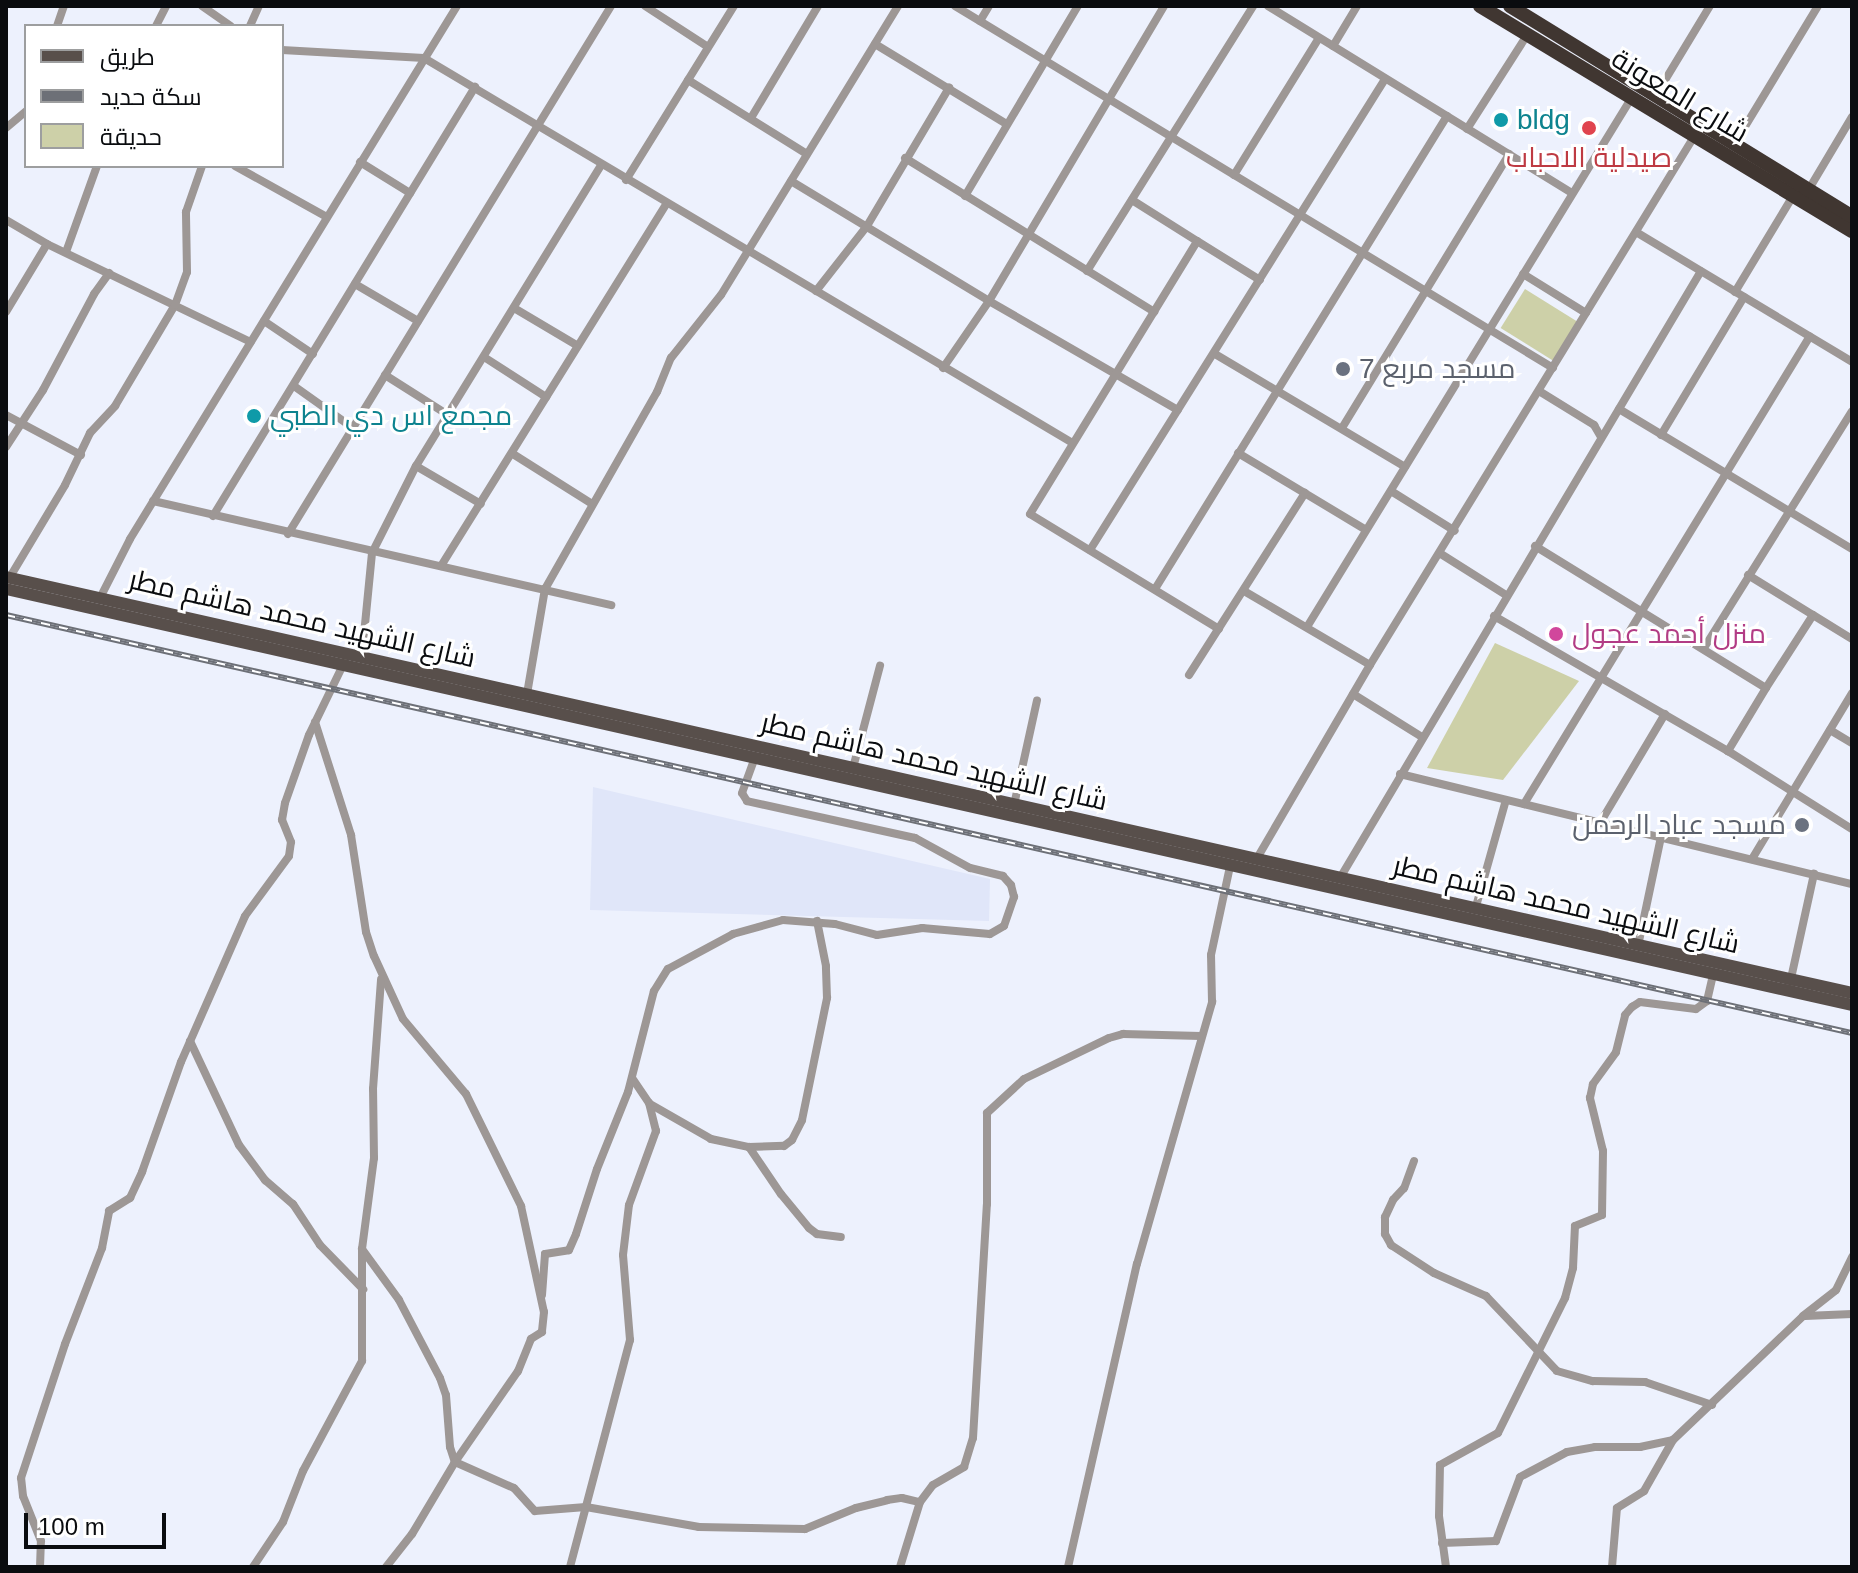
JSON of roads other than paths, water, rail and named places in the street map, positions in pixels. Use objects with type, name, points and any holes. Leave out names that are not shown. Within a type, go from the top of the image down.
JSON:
[{"type":"highway","name":"شارع المعونة","points":[[1480,6],[1852,231]]},
{"type":"highway","name":"شارع المعونة","points":[[1510,6],[1852,216]]},
{"type":"main road","name":"شارع الشهيد محمد هاشم مطر","points":[[7,581],[100,598],[346,659],[362,655],[1638,946],[1852,1005]]},
{"type":"main road","name":"شارع الشهيد محمد هاشم مطر","points":[[7,581],[1230,866],[1713,974],[1852,993]]},
{"type":"street","points":[[157,24],[166,6]]},
{"type":"street","points":[[202,6],[228,24]]},
{"type":"street","points":[[100,598],[153,501],[457,6]]},
{"type":"street","points":[[288,534],[611,6]]},
{"type":"street","points":[[626,180],[734,6]]},
{"type":"street","points":[[751,118],[818,6]]},
{"type":"street","points":[[527,694],[545,589],[657,392],[671,358],[708,314],[898,6]]},
{"type":"street","points":[[955,6],[1553,368]]},
{"type":"street","points":[[980,21],[989,6]]},
{"type":"street","points":[[965,196],[1005,123],[1078,6]]},
{"type":"street","points":[[943,368],[989,301],[1164,6]]},
{"type":"street","points":[[1087,271],[1253,6]]},
{"type":"street","points":[[1268,6],[1572,193]]},
{"type":"street","points":[[1333,46],[1357,6]]},
{"type":"street","points":[[1656,95],[1710,6]]},
{"type":"street","points":[[1735,143],[1818,6]]},
{"type":"street","points":[[647,7],[708,47]]},
{"type":"street","points":[[1467,129],[1527,35]]},
{"type":"street","points":[[1234,175],[1319,38]]},
{"type":"street","points":[[875,44],[1005,123]]},
{"type":"street","points":[[284,50],[424,58],[666,205],[1071,442]]},
{"type":"street","points":[[1090,550],[1385,79]]},
{"type":"street","points":[[688,80],[807,154]]},
{"type":"street","points":[[213,516],[475,87]]},
{"type":"street","points":[[816,291],[867,226],[949,88]]},
{"type":"street","points":[[1307,627],[1632,97]]},
{"type":"street","points":[[6,128],[24,113]]},
{"type":"street","points":[[1155,589],[1447,116]]},
{"type":"street","points":[[1809,189],[1852,117]]},
{"type":"street","points":[[1256,860],[1370,665],[1441,554],[1695,135]]},
{"type":"street","points":[[1342,428],[1509,154]]},
{"type":"street","points":[[905,158],[1154,312]]},
{"type":"street","points":[[360,162],[410,193]]},
{"type":"street","points":[[362,655],[372,553],[416,466],[601,165]]},
{"type":"street","points":[[66,252],[96,168]]},
{"type":"street","points":[[7,581],[81,455],[90,433],[115,406],[175,305],[187,272],[186,212],[201,168]]},
{"type":"street","points":[[239,168],[327,217]]},
{"type":"street","points":[[791,181],[989,301],[1178,410]]},
{"type":"street","points":[[1735,292],[1793,196]]},
{"type":"street","points":[[1132,200],[1260,280]]},
{"type":"street","points":[[441,566],[666,205]]},
{"type":"street","points":[[6,220],[47,244],[251,342]]},
{"type":"street","points":[[1636,232],[1852,362]]},
{"type":"street","points":[[1197,241],[1071,442],[1030,514],[1219,629]]},
{"type":"street","points":[[6,312],[47,244]]},
{"type":"street","points":[[1340,878],[1701,271]]},
{"type":"street","points":[[6,447],[22,425],[109,273]]},
{"type":"street","points":[[1523,274],[1586,313]]},
{"type":"street","points":[[355,284],[418,321]]},
{"type":"street","points":[[1661,435],[1744,297]]},
{"type":"street","points":[[514,308],[578,346]]},
{"type":"street","points":[[264,321],[313,354]]},
{"type":"street","points":[[1524,804],[1810,336]]},
{"type":"street","points":[[1215,354],[1405,467]]},
{"type":"street","points":[[484,357],[546,397]]},
{"type":"street","points":[[385,375],[448,415]]},
{"type":"street","points":[[294,386],[353,428]]},
{"type":"street","points":[[1539,391],[1594,425],[1601,437]]},
{"type":"street","points":[[1619,409],[1852,549]]},
{"type":"street","points":[[1704,648],[1852,411]]},
{"type":"street","points":[[6,415],[81,455]]},
{"type":"street","points":[[1238,453],[1366,530]]},
{"type":"street","points":[[513,454],[592,504]]},
{"type":"street","points":[[416,466],[481,504]]},
{"type":"street","points":[[1391,491],[1455,531]]},
{"type":"street","points":[[1189,675],[1305,493]]},
{"type":"street","points":[[153,501],[611,605]]},
{"type":"street","points":[[1535,546],[1766,688]]},
{"type":"street","points":[[1441,554],[1506,595]]},
{"type":"street","points":[[1748,575],[1852,639]]},
{"type":"street","points":[[1244,591],[1370,665]]},
{"type":"street","points":[[1728,751],[1813,615]]},
{"type":"street","points":[[1494,616],[1728,751],[1852,829]]},
{"type":"street","points":[[40,1567],[41,1541],[21,1487],[24,1466],[102,1248],[109,1211],[130,1198],[190,1041],[251,904],[289,856],[291,842],[282,820],[285,803],[315,722],[346,659]]},
{"type":"street","points":[[853,768],[880,666]]},
{"type":"street","points":[[1752,859],[1852,693]]},
{"type":"street","points":[[1353,694],[1422,737]]},
{"type":"street","points":[[1014,805],[1037,700]]},
{"type":"street","points":[[1600,823],[1665,714]]},
{"type":"street","points":[[315,722],[351,835],[366,932],[382,975],[403,1019],[454,1077],[475,1111],[521,1206],[542,1295]]},
{"type":"street","points":[[1830,730],[1852,743]]},
{"type":"street","points":[[386,1567],[412,1534],[455,1462],[518,1371],[531,1339],[542,1332],[545,1254],[569,1250],[632,1078],[654,991],[668,969],[716,942],[762,924],[783,920],[817,921],[877,935],[922,928],[990,934],[1004,926],[1013,890],[1003,876],[970,868],[915,838],[747,801],[742,793],[755,756]]},
{"type":"street","points":[[1400,774],[1852,884]]},
{"type":"street","points":[[1475,910],[1506,800]]},
{"type":"street","points":[[1638,946],[1661,837]]},
{"type":"street","points":[[1068,1567],[1137,1264],[1212,1002],[1211,955],[1230,866]]},
{"type":"street","points":[[1790,986],[1814,874]]},
{"type":"street","points":[[649,1103],[711,1139],[749,1147],[784,1146],[792,1140],[802,1120],[827,998],[826,966],[817,921]]},
{"type":"street","points":[[1446,1567],[1442,1543],[1440,1465],[1498,1433],[1565,1298],[1573,1268],[1575,1226],[1602,1215],[1603,1151],[1590,1098],[1593,1084],[1616,1052],[1625,1015],[1632,1007],[1640,1002],[1696,1009],[1707,1001],[1713,974]]},
{"type":"street","points":[[253,1567],[283,1522],[303,1471],[362,1361],[362,1249],[374,1158],[374,1071],[382,975]]},
{"type":"street","points":[[900,1567],[920,1502],[933,1485],[964,1467],[973,1438],[987,1204],[987,1113],[1024,1079],[1109,1038],[1123,1034],[1201,1036]]},
{"type":"street","points":[[190,1041],[245,1154],[265,1180],[293,1204],[320,1245],[363,1289]]},
{"type":"street","points":[[570,1567],[630,1340],[623,1255],[631,1194],[656,1131],[649,1103],[632,1078]]},
{"type":"street","points":[[749,1147],[809,1228],[817,1234],[841,1237]]},
{"type":"street","points":[[1414,1161],[1404,1188],[1393,1200],[1385,1217],[1385,1234],[1391,1245],[1434,1273],[1486,1296],[1540,1350],[1549,1365],[1570,1377],[1645,1382],[1712,1405]]},
{"type":"street","points":[[362,1249],[399,1300],[435,1368],[446,1395],[450,1447],[455,1462],[514,1488],[535,1511],[586,1507],[699,1527],[805,1529],[871,1504],[902,1498],[920,1502]]},
{"type":"street","points":[[1612,1567],[1617,1508],[1644,1491],[1673,1440],[1803,1316],[1836,1290],[1852,1257]]},
{"type":"street","points":[[1803,1316],[1852,1314]]},
{"type":"street","points":[[1442,1543],[1496,1541],[1520,1477],[1567,1452],[1582,1448],[1640,1447],[1673,1440]]},
{"type":"railway","points":[[6,615],[1852,1033]]},
{"type":"place","name":"bldg","points":[[1501,120]]},
{"type":"place","name":"صيدلية الاحباب","points":[[1589,128]]},
{"type":"place","name":"مسجد مربع 7","points":[[1343,369]]},
{"type":"place","name":"مجمع اس دي الطبي","points":[[254,416]]},
{"type":"place","name":"منزل أحمد عجول","points":[[1556,634]]},
{"type":"place","name":"مسجد عباد الرحمن","points":[[1802,825]]}]
